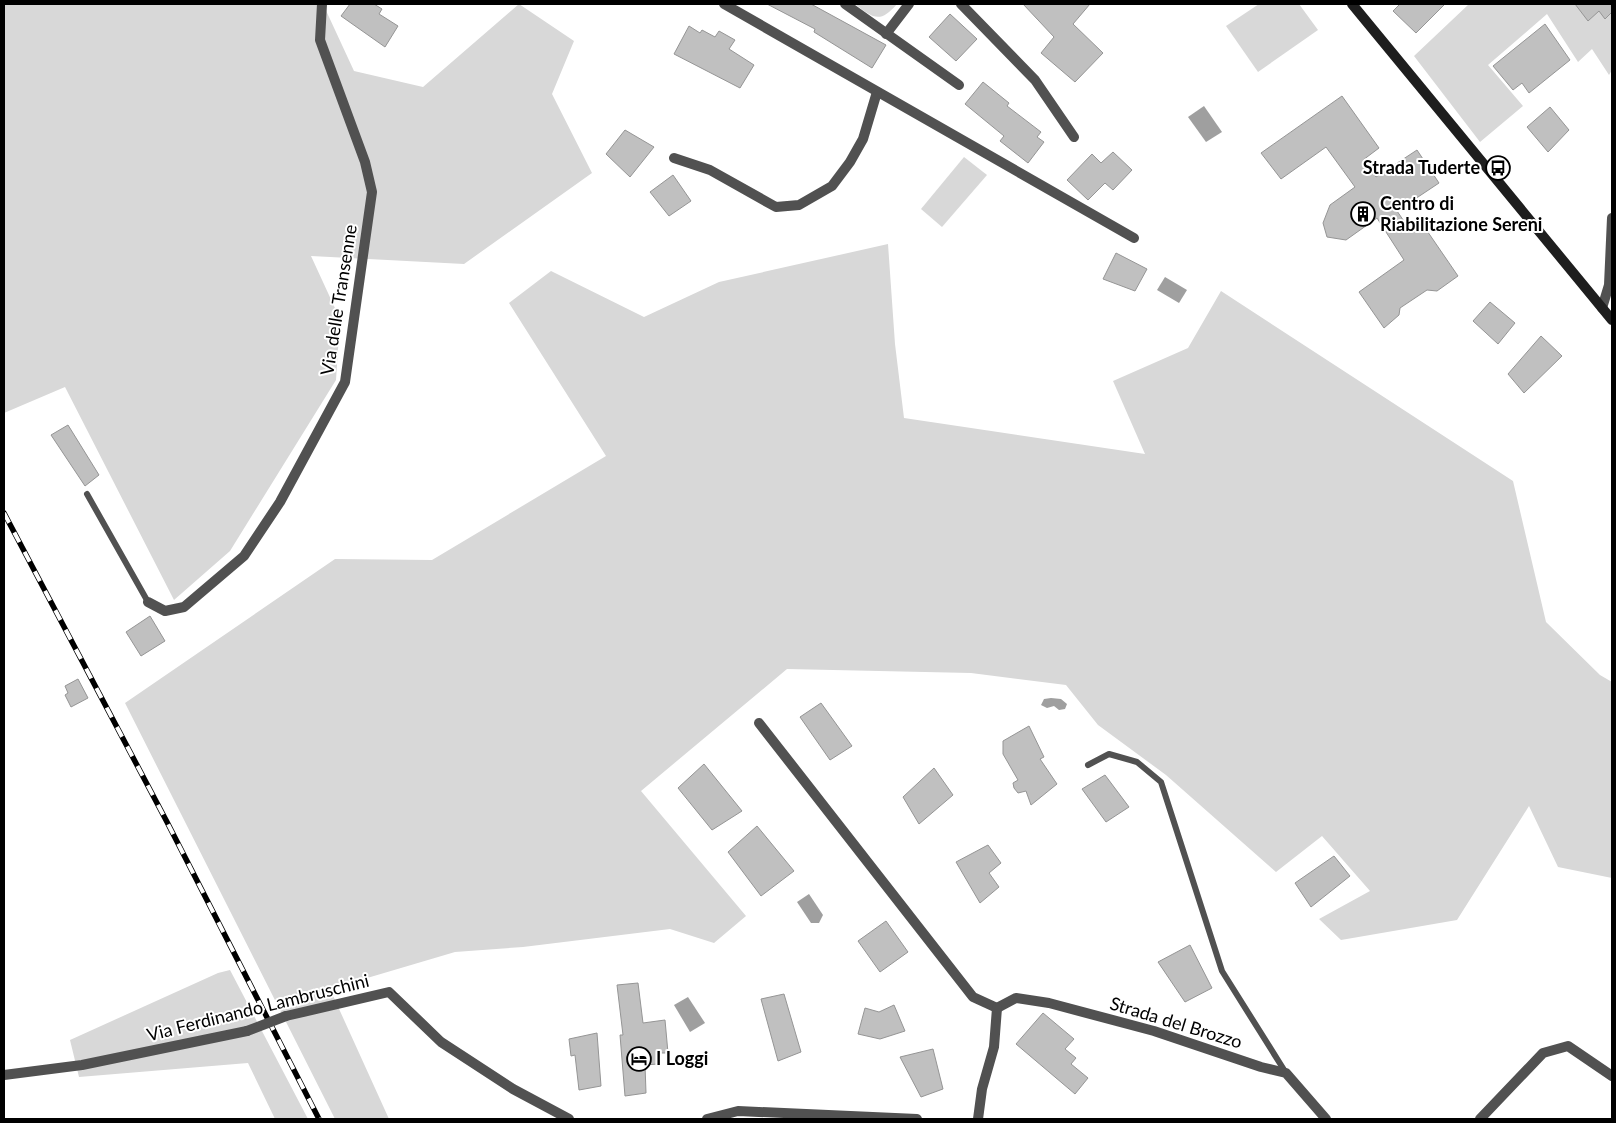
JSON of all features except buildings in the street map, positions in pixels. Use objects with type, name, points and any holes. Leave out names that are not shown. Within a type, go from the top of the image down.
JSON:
[{"type":"main road","points":[[1352,4],[1612,320]]},
{"type":"street","name":"Via delle Transenne","points":[[148,602],[165,611],[184,607],[244,556],[280,502],[345,382],[372,192],[365,162],[320,40],[322,4]]},
{"type":"street","points":[[724,4],[1134,238]]},
{"type":"street","points":[[845,4],[959,85]]},
{"type":"street","points":[[886,34],[909,4]]},
{"type":"street","points":[[961,4],[1035,80],[1074,137]]},
{"type":"street","points":[[674,158],[710,170],[776,207],[799,205],[832,186],[850,162],[863,138],[877,92]]},
{"type":"street","points":[[1602,308],[1609,285],[1612,218]]},
{"type":"street","points":[[758,723],[973,996],[998,1008],[994,1048],[982,1089],[979,1119]]},
{"type":"street","name":"Via Ferdinando Lambruschini","points":[[4,1075],[82,1065],[247,1031],[286,1016],[389,992],[441,1042],[513,1089],[569,1119]]},
{"type":"street","name":"Strada del Brozzo","points":[[998,1008],[1016,998],[1049,1003],[1154,1031],[1261,1067],[1286,1073]]},
{"type":"street","points":[[1480,1119],[1543,1053],[1568,1046],[1612,1076]]},
{"type":"street","points":[[1286,1073],[1326,1119]]},
{"type":"street","points":[[707,1119],[738,1111],[917,1119]]},
{"type":"lane","points":[[87,494],[148,602]]},
{"type":"lane","points":[[1088,765],[1109,754],[1137,762],[1161,782],[1222,971],[1286,1073]]},
{"type":"shaded area","points":[[4,4],[323,4],[354,71],[423,87],[519,4],[574,41],[552,94],[592,173],[464,264],[311,256],[340,319],[336,380],[230,551],[174,600],[65,387],[4,413]]},
{"type":"shaded area","points":[[855,4],[897,4],[886,14],[876,17]]},
{"type":"shaded area","points":[[1259,4],[1299,4],[1318,30],[1258,72],[1226,26]]},
{"type":"shaded area","points":[[1469,4],[1612,4],[1612,70],[1609,75],[1592,49],[1578,62],[1547,14],[1488,65],[1523,106],[1480,142],[1414,56]]},
{"type":"shaded area","points":[[1204,106],[1222,132],[1206,142],[1188,117]]},
{"type":"shaded area","points":[[964,157],[987,175],[942,227],[921,209]]},
{"type":"shaded area","points":[[888,244],[895,344],[904,418],[1145,454],[1113,381],[1188,348],[1221,291],[1513,481],[1546,622],[1600,675],[1612,682],[1612,878],[1558,867],[1529,806],[1457,920],[1341,940],[1319,919],[1370,891],[1322,836],[1276,872],[1166,775],[1098,725],[1066,685],[971,673],[787,669],[641,791],[746,916],[714,943],[670,929],[523,947],[455,952],[330,989],[389,1119],[335,1119],[125,703],[335,559],[432,560],[606,456],[509,303],[551,271],[644,317],[719,282]]},
{"type":"shaded area","points":[[1165,277],[1187,290],[1179,303],[1157,290]]},
{"type":"shaded area","points":[[1044,699],[1061,699],[1067,704],[1065,709],[1059,710],[1054,706],[1047,708],[1041,705]]},
{"type":"shaded area","points":[[809,894],[823,915],[819,923],[811,923],[797,902]]},
{"type":"shaded area","points":[[230,970],[308,1119],[275,1119],[248,1063],[79,1077],[70,1040],[218,973]]},
{"type":"shaded area","points":[[688,997],[705,1023],[690,1032],[674,1005]]},
{"type":"railway","points":[[4,513],[167,822],[319,1119]]},
{"type":"place","name":"Strada Tuderte","points":[[1498,168]]},
{"type":"place","name":"Centro di Riabilitazione Sereni","points":[[1363,214]]},
{"type":"place","name":"I Loggi","points":[[639,1059]]}]
